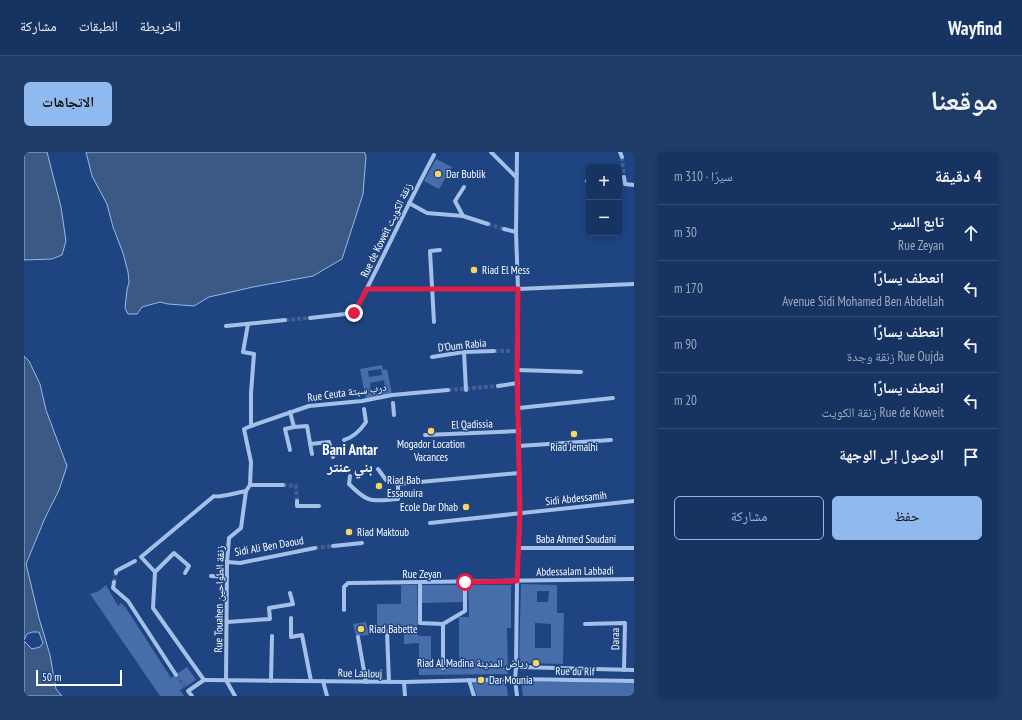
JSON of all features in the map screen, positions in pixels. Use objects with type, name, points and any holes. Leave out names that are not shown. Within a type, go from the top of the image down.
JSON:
[{"type":"street","points":[[491,152],[516,177]]},
{"type":"street","points":[[517,152],[516,232],[518,289],[515,352],[519,408],[518,446],[520,513],[515,679],[517,696]]},
{"type":"street","points":[[620,152],[622,157]]},
{"type":"street","name":"Rue de Koweit زنقة الكويت","points":[[310,318],[354,313],[434,155]]},
{"type":"street","points":[[624,177],[625,184]]},
{"type":"street","points":[[622,184],[634,185]]},
{"type":"street","points":[[463,216],[455,200],[464,187]]},
{"type":"street","points":[[409,203],[427,213],[463,216],[488,224]]},
{"type":"street","points":[[504,229],[516,232]]},
{"type":"street","points":[[434,322],[430,251],[440,250]]},
{"type":"street","points":[[367,289],[518,289],[634,284]]},
{"type":"street","points":[[226,326],[285,320]]},
{"type":"street","points":[[248,324],[243,352],[254,354],[251,393],[251,426],[244,429],[251,462],[250,485],[283,485]]},
{"type":"street","name":"D'Oum Rabia","points":[[432,357],[464,352],[494,351]]},
{"type":"street","points":[[464,352],[466,390]]},
{"type":"street","points":[[517,370],[581,372]]},
{"type":"street","points":[[498,386],[518,383]]},
{"type":"street","name":"Rue Ceuta درب سبتة","points":[[251,426],[309,406],[362,401],[392,395],[448,390]]},
{"type":"street","points":[[519,408],[613,398]]},
{"type":"street","points":[[393,403],[394,415]]},
{"type":"street","points":[[344,440],[350,438],[360,430],[366,422],[364,409]]},
{"type":"street","points":[[290,412],[294,427]]},
{"type":"street","points":[[290,450],[285,429],[307,426],[312,454]]},
{"type":"street","name":"El Qadissia","points":[[425,435],[518,431]]},
{"type":"street","points":[[518,446],[611,440]]},
{"type":"street","points":[[310,444],[329,442],[333,457]]},
{"type":"street","points":[[378,468],[386,480],[398,484],[519,474]]},
{"type":"street","points":[[350,476],[348,484],[360,495],[371,501],[398,499],[398,484]]},
{"type":"street","name":"Rue Touahen زنقة الطواحين","points":[[226,680],[228,622],[227,562],[229,538],[241,528],[246,491],[250,485]]},
{"type":"street","points":[[116,573],[116,571],[138,559],[214,496],[218,498],[229,494],[246,491]]},
{"type":"street","points":[[297,501],[297,506],[318,506]]},
{"type":"street","name":"Sidi Abdessamih","points":[[430,523],[634,501]]},
{"type":"street","points":[[333,546],[362,543]]},
{"type":"street","name":"Sidi Ali Ben Daoud","points":[[227,562],[240,563],[315,548]]},
{"type":"street","name":"Baba Ahmed Soudani","points":[[518,548],[634,548]]},
{"type":"street","points":[[185,573],[189,566],[174,553],[155,572],[153,608],[204,680],[187,689],[192,696]]},
{"type":"street","points":[[138,559],[155,572]]},
{"type":"street","points":[[212,576],[227,577]]},
{"type":"street","name":"Abdessalam Labbadi","points":[[517,581],[634,579]]},
{"type":"street","name":"Rue Zeyan","points":[[344,610],[344,590],[346,585],[351,583],[517,581]]},
{"type":"street","points":[[114,582],[113,588],[128,601],[176,675]]},
{"type":"street","points":[[420,582],[420,623],[443,624],[465,611],[465,582]]},
{"type":"street","points":[[228,622],[270,619],[269,608],[293,604],[290,593]]},
{"type":"street","points":[[290,618],[291,637],[302,635],[311,681]]},
{"type":"street","name":"Daraa","points":[[585,624],[625,623],[624,670]]},
{"type":"street","points":[[443,624],[443,668]]},
{"type":"street","points":[[387,631],[388,682]]},
{"type":"street","points":[[271,681],[272,636]]},
{"type":"street","points":[[358,637],[366,682]]},
{"type":"street","points":[[516,667],[634,670]]},
{"type":"street","points":[[443,674],[443,680]]},
{"type":"street","name":"Rue Laalouj","points":[[204,680],[404,682],[515,679]]},
{"type":"street","name":"Rue du Rif","points":[[515,679],[634,681]]},
{"type":"street","points":[[226,680],[235,696]]},
{"type":"street","points":[[469,680],[474,696]]},
{"type":"street","points":[[323,681],[327,696]]},
{"type":"street","points":[[404,682],[405,696]]},
{"type":"water","points":[[24,152],[47,152],[61,207],[66,241],[62,255],[52,259],[24,260]]},
{"type":"water","points":[[86,152],[364,152],[366,156],[363,194],[342,259],[313,276],[209,297],[194,306],[160,302],[142,307],[137,314],[128,314],[125,308],[129,282],[128,272],[107,204],[92,176]]},
{"type":"water","points":[[24,356],[29,361],[40,384],[46,410],[67,466],[59,490],[45,518],[26,564],[39,618],[50,655],[56,689],[62,696],[24,696],[24,641],[32,649],[40,647],[43,643],[39,632],[27,634],[24,640]]},
{"type":"building","name":"Dar Bublik","points":[[436,159],[452,167],[439,189],[424,181]]},
{"type":"building","points":[[382,365],[383,370],[387,369],[392,394],[366,399],[360,369]],"holes":[[[381,369],[382,375],[369,377],[368,371]],[[384,380],[385,387],[371,390],[370,383]]]},
{"type":"building","points":[[521,584],[557,585],[557,613],[564,613],[563,664],[519,663]],"holes":[[[537,591],[549,591],[548,602],[537,602]],[[535,623],[551,624],[551,648],[535,648]]]},
{"type":"building","points":[[106,585],[118,606],[121,603],[126,608],[171,678],[187,667],[196,680],[180,690],[184,696],[160,696],[90,594],[99,591]]},
{"type":"building","points":[[401,585],[417,585],[418,636],[431,636],[431,668],[459,667],[459,617],[469,617],[468,585],[511,585],[511,628],[507,628],[508,674],[419,675],[419,643],[404,644],[404,629],[377,629],[377,604],[401,604]]},
{"type":"building","points":[[422,585],[463,585],[463,602],[422,603]]},
{"type":"building","name":"Riad Babette","points":[[366,622],[369,635],[356,636],[353,624]]},
{"type":"building","points":[[472,681],[506,681],[508,696],[477,696]]},
{"type":"building","points":[[521,681],[634,683],[634,696],[523,696]]},
{"type":"tunnel","points":[[622,157],[624,177]]},
{"type":"tunnel","points":[[488,224],[504,229]]},
{"type":"tunnel","points":[[285,320],[310,318]]},
{"type":"tunnel","points":[[494,351],[512,351]]},
{"type":"tunnel","points":[[448,390],[498,386]]},
{"type":"tunnel","points":[[283,485],[296,486],[297,501]]},
{"type":"tunnel","points":[[315,548],[333,546]]},
{"type":"tunnel","points":[[114,582],[116,573]]},
{"type":"tunnel","points":[[443,668],[443,674]]},
{"type":"tunnel","points":[[176,675],[185,687]]},
{"type":"place","name":"Dar Bublik","points":[[438,174]]},
{"type":"place","name":"Riad El Mess","points":[[474,270]]},
{"type":"place","name":"Mogador Location Vacances","points":[[431,431]]},
{"type":"place","name":"Riad Jemalhi","points":[[574,434]]},
{"type":"place","name":"Riad Bab Essaouira","points":[[379,486]]},
{"type":"place","name":"Ecole Dar Dhab","points":[[466,507]]},
{"type":"place","name":"Riad Maktoub","points":[[349,532]]},
{"type":"place","name":"Riad Babette","points":[[361,629]]},
{"type":"place","name":"Riad Al Madina رياض المدينة","points":[[536,663]]},
{"type":"place","name":"Dar Mounia","points":[[481,680]]},
{"type":"district","name":"Bani Antar بني عنتر","points":[[350,458]]},
{"type":"route","points":[[354,313],[367,289],[518,289],[517,370],[519,408],[518,446],[520,513],[517,581],[465,582]]}]
